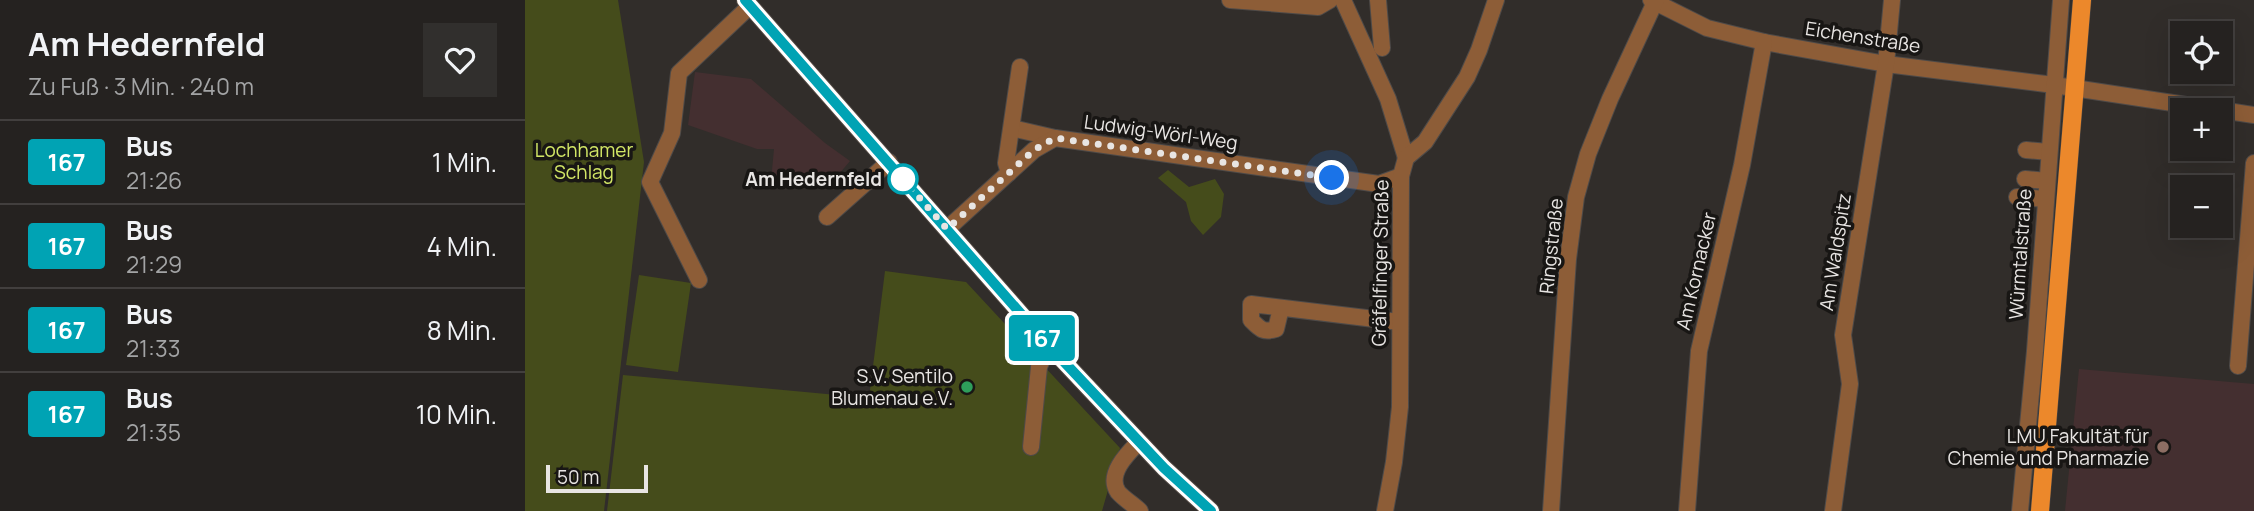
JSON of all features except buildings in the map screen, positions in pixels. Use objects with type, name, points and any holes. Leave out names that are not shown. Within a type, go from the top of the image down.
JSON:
[{"type":"main road","points":[[2040,511],[2082,0]]},
{"type":"street","points":[[1230,0],[1318,7],[1330,0]]},
{"type":"street","points":[[1343,0],[1388,99],[1406,158]]},
{"type":"street","points":[[1378,0],[1382,48]]},
{"type":"street","name":"Gräfelfinger Straße","points":[[1385,511],[1400,407],[1401,176],[1406,158],[1425,142],[1467,77],[1496,0]]},
{"type":"street","name":"Am Waldspitz","points":[[1833,511],[1850,384],[1843,335],[1886,64],[1892,0]]},
{"type":"street","name":"Würmtalstraße","points":[[2019,511],[2035,351],[2061,0]]},
{"type":"street","name":"Eichenstraße","points":[[1654,1],[1707,28],[1765,42],[1886,64],[2170,102]]},
{"type":"street","name":"Ringstraße","points":[[1551,511],[1572,216],[1588,154],[1654,1]]},
{"type":"street","points":[[699,279],[650,182],[672,133],[679,73],[747,3],[1051,348],[1139,442],[1211,511]]},
{"type":"street","points":[[1359,35],[1381,28]]},
{"type":"street","name":"Am Kornacker","points":[[1687,511],[1699,351],[1742,165],[1765,42]]},
{"type":"street","points":[[1009,173],[1006,163],[1020,67]]},
{"type":"street","name":"Eichenstraße","points":[[2233,112],[2254,115]]},
{"type":"street","points":[[1011,128],[1055,138]]},
{"type":"street","name":"Ludwig-Wörl-Weg","points":[[947,229],[1034,150],[1055,138],[1379,184],[1401,176]]},
{"type":"street","points":[[2026,150],[2049,152]]},
{"type":"street","points":[[827,217],[889,162]]},
{"type":"street","points":[[2238,366],[2254,163]]},
{"type":"street","points":[[2025,179],[2047,181]]},
{"type":"street","points":[[2017,197],[2046,199]]},
{"type":"street","points":[[1281,308],[1399,322]]},
{"type":"street","points":[[1031,447],[1039,367],[1051,348]]},
{"type":"street","points":[[1139,442],[1123,458],[1115,483],[1118,491],[1140,511]]},
{"type":"shaded area","points":[[695,72],[751,79],[850,161],[828,187],[771,181],[774,149],[757,149],[688,125]]},
{"type":"shaded area","name":"LMU Fakultät für Chemie und Pharmazie","points":[[2079,369],[2254,384],[2254,511],[2065,511]]},
{"type":"green space","name":"Lochhamer Schlag","points":[[525,0],[618,0],[644,162],[604,511],[525,511]]},
{"type":"green space","points":[[1168,170],[1189,187],[1215,179],[1224,194],[1221,217],[1203,235],[1191,221],[1186,202],[1158,178]]},
{"type":"green space","name":"S.V. Sentilo Blumenau e.V.","points":[[885,271],[966,282],[1120,448],[1102,511],[607,511],[623,375],[869,398]]},
{"type":"green space","points":[[639,275],[691,283],[678,372],[626,365]]},
{"type":"bus line","name":"167","points":[[745,0],[1019,313],[1164,468],[1211,511]]},
{"type":"place","name":"Am Hedernfeld","points":[[903,179]]},
{"type":"place","name":"S.V. Sentilo Blumenau e.V.","points":[[967,387]]},
{"type":"place","name":"LMU Fakultät für Chemie und Pharmazie","points":[[2163,447]]},
{"type":"route","points":[[903,179],[947,229],[1034,150],[1055,138],[1332,178]]}]
